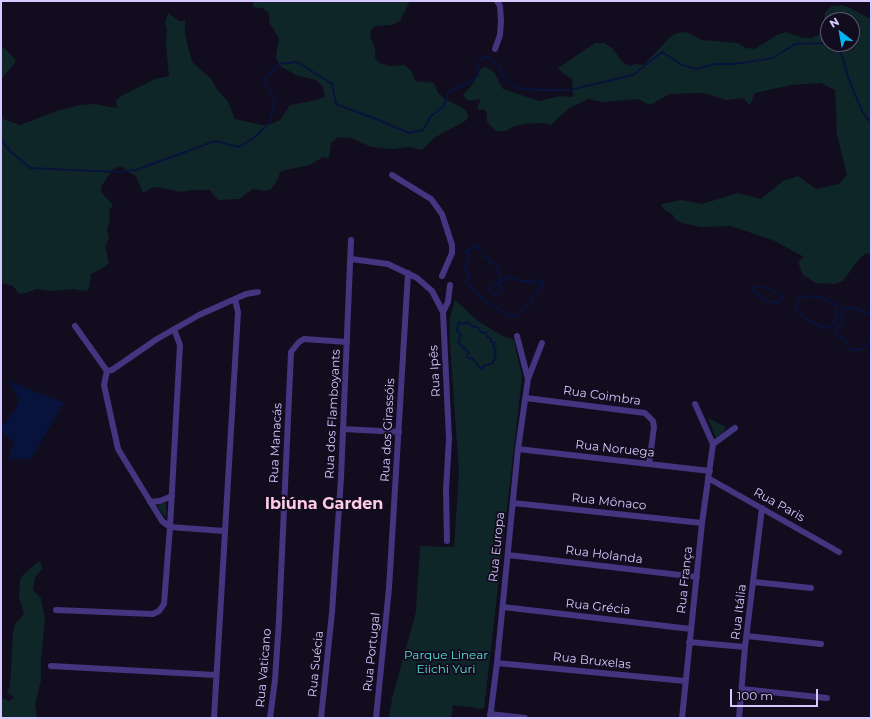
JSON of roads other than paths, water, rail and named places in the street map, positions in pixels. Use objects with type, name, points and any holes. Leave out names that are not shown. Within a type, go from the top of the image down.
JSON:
[{"type":"street","points":[[495,49],[500,35],[501,21],[500,6],[497,1]]},
{"type":"street","points":[[392,175],[431,199],[442,214],[452,245],[452,253],[442,276]]},
{"type":"street","name":"Rua dos Flamboyants","points":[[332,612],[343,429],[351,240]]},
{"type":"street","name":"Rua Ipês","points":[[351,259],[388,264],[408,273],[425,283],[432,291],[443,312],[449,439],[446,490],[447,541]]},
{"type":"street","name":"Rua dos Girassóis","points":[[389,588],[408,273]]},
{"type":"street","points":[[443,312],[448,302],[450,285]]},
{"type":"street","points":[[107,371],[112,370],[174,329],[235,298],[258,292]]},
{"type":"street","points":[[214,718],[238,312],[235,298]]},
{"type":"street","points":[[75,326],[107,371],[104,385],[118,449],[162,521],[170,528],[224,531]]},
{"type":"street","points":[[56,610],[153,614],[159,611],[165,601],[180,345],[174,329]]},
{"type":"street","name":"Rua Europa","points":[[517,336],[528,379]]},
{"type":"street","name":"Rua Manacás","points":[[279,620],[291,352],[299,342],[304,340],[347,342]]},
{"type":"street","name":"Rua Europa","points":[[490,716],[497,663],[518,449],[528,379],[542,343]]},
{"type":"street","name":"Rua Coimbra","points":[[526,398],[645,413],[653,421],[654,427],[649,464]]},
{"type":"street","points":[[695,404],[713,444],[735,428]]},
{"type":"street","points":[[343,429],[398,432]]},
{"type":"street","name":"Rua França","points":[[682,718],[702,523],[713,444]]},
{"type":"street","name":"Rua Noruega","points":[[518,449],[710,470]]},
{"type":"street","name":"Rua Paris","points":[[708,478],[839,552]]},
{"type":"street","points":[[150,502],[160,501],[172,496]]},
{"type":"street","name":"Rua Mônaco","points":[[513,503],[702,523]]},
{"type":"street","name":"Rua Itália","points":[[739,718],[745,647],[762,508]]},
{"type":"street","name":"Rua Holanda","points":[[508,555],[697,577]]},
{"type":"street","points":[[754,582],[811,588]]},
{"type":"street","name":"Rua Portugal","points":[[376,718],[389,588]]},
{"type":"street","name":"Rua Grécia","points":[[502,607],[691,629]]},
{"type":"street","name":"Rua Suécia","points":[[321,718],[332,612]]},
{"type":"street","name":"Rua Vaticano","points":[[270,718],[275,680],[279,620]]},
{"type":"street","points":[[747,636],[821,644]]},
{"type":"street","points":[[689,642],[745,647]]},
{"type":"street","name":"Rua Bruxelas","points":[[497,663],[685,681]]},
{"type":"street","points":[[51,666],[216,675]]},
{"type":"street","points":[[742,689],[827,698]]},
{"type":"street","points":[[490,716],[525,718]]},
{"type":"water","points":[[9,381],[64,403],[31,459],[8,459],[14,442],[1,432],[1,428],[14,412],[19,400]]},
{"type":"waterway","points":[[1,140],[10,151],[30,168],[115,172],[136,170],[215,141],[239,147],[255,137],[270,122],[275,99],[263,80],[279,64],[297,62],[332,84],[336,104],[409,133],[423,130],[431,116],[443,107],[448,92],[466,84],[478,76],[478,62],[486,56],[497,64],[507,81],[518,88],[569,90],[633,75],[662,52],[682,65],[697,69],[714,64],[735,64],[773,58],[795,44],[820,43]]},
{"type":"waterway","points":[[840,52],[848,77],[862,111],[871,123]]},
{"type":"waterway","points":[[477,246],[479,247],[478,250],[483,253],[484,257],[489,259],[490,263],[495,264],[499,271],[501,278],[497,284],[492,285],[490,288],[494,295],[501,293],[502,287],[499,284],[508,276],[519,281],[530,281],[532,284],[540,280],[543,282],[543,285],[535,294],[533,301],[516,316],[506,315],[479,296],[466,281],[470,278],[467,269],[464,269],[467,265],[466,260],[469,257],[468,253],[465,252],[477,246]]},
{"type":"waterway","points":[[754,286],[770,289],[783,297],[779,303],[765,300],[753,292],[754,286]]},
{"type":"waterway","points":[[810,296],[820,297],[838,306],[835,321],[827,329],[805,319],[798,311],[796,305],[798,299],[810,296]]},
{"type":"waterway","points":[[871,315],[858,310],[857,307],[847,309],[844,307],[841,318],[842,323],[835,334],[841,339],[844,338],[850,350],[860,350],[871,343]]},
{"type":"waterway","points":[[460,322],[462,324],[468,322],[471,326],[477,327],[481,332],[486,333],[487,337],[491,338],[491,342],[495,343],[493,347],[496,350],[493,363],[484,366],[481,369],[473,359],[466,357],[469,353],[458,342],[461,334],[457,331],[458,324],[460,322]]},
{"type":"district","name":"Ibiúna Garden","points":[[324,504]]},
{"type":"park label","name":"Parque Linear Eiichi Yuri","points":[[446,662]]}]
